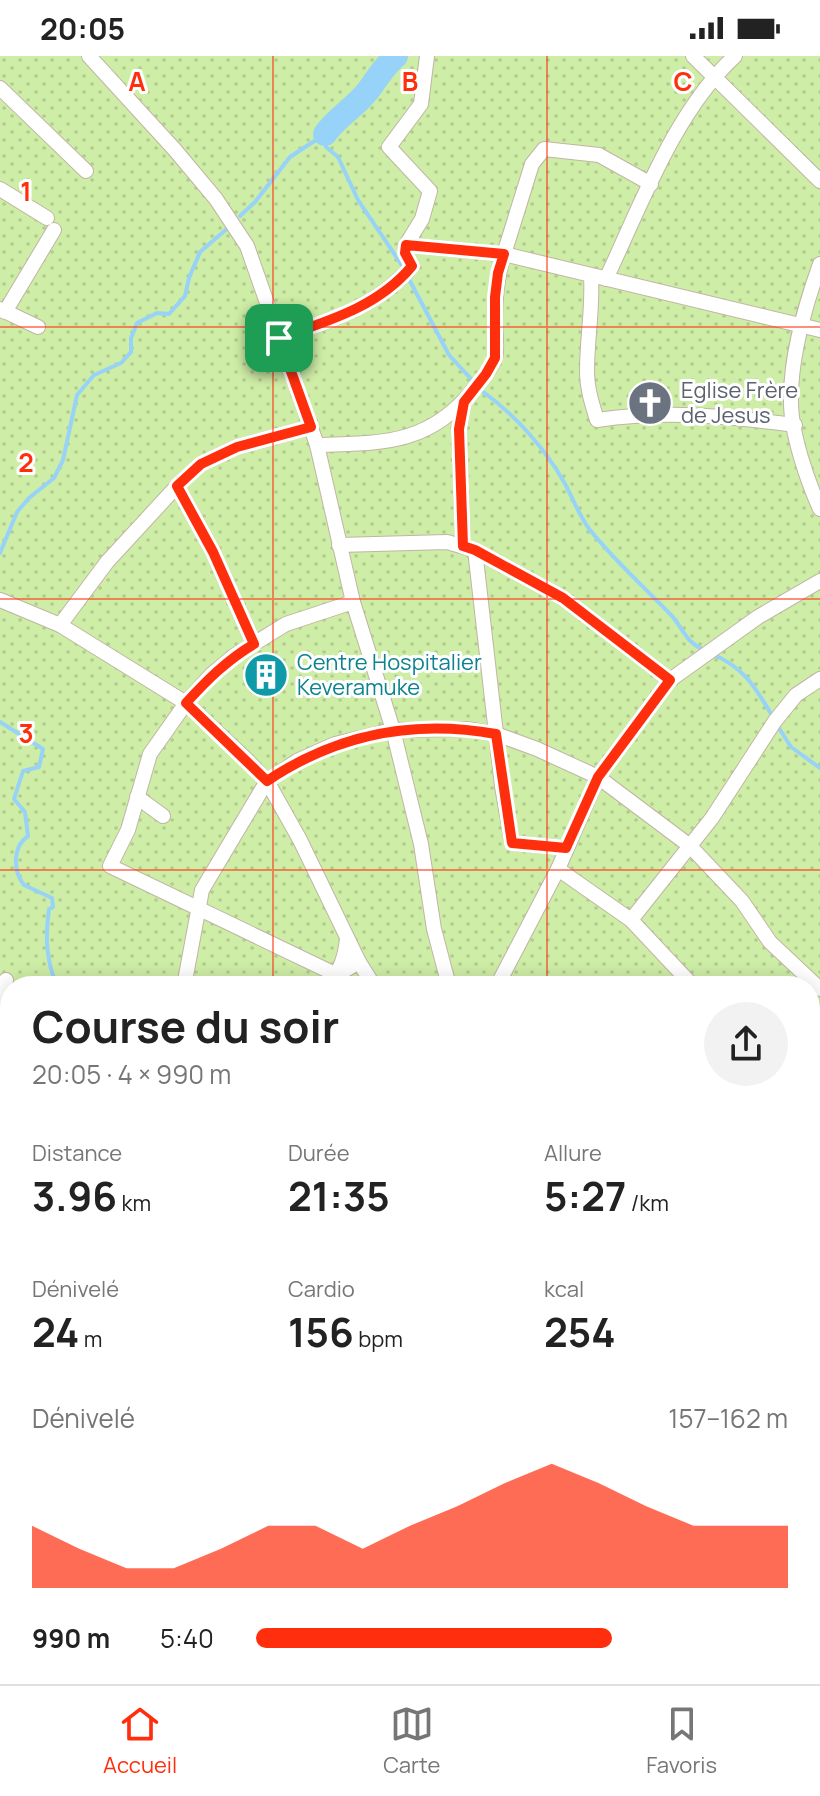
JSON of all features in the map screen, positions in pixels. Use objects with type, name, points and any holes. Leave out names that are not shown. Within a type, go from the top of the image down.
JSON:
[{"type":"street","points":[[89,56],[175,150],[224,211],[247,246],[317,445],[353,602],[393,730],[421,844],[434,929],[446,976]]},
{"type":"street","points":[[279,338],[350,314],[399,281],[412,266],[405,253],[406,245],[422,219],[430,191],[389,147],[421,104],[427,56]]},
{"type":"street","points":[[693,56],[820,181]]},
{"type":"street","points":[[735,56],[713,76],[690,108],[599,277],[587,371],[589,393],[597,420],[681,413],[795,425]]},
{"type":"street","points":[[0,88],[86,171]]},
{"type":"street","points":[[317,445],[363,444],[412,437],[451,415],[486,374],[495,358],[498,273],[532,164],[544,149],[599,155],[651,184]]},
{"type":"street","points":[[0,189],[51,224],[3,310],[38,327]]},
{"type":"street","points":[[406,245],[504,254],[820,330]]},
{"type":"street","points":[[820,264],[802,325],[791,405],[798,443],[820,509]]},
{"type":"street","points":[[464,402],[459,429],[469,548],[512,843],[566,848]]},
{"type":"street","points":[[60,625],[107,562],[201,464],[237,447],[311,427]]},
{"type":"street","points":[[177,486],[213,552],[254,644]]},
{"type":"street","points":[[339,545],[447,542],[469,548],[563,598],[670,680]]},
{"type":"street","points":[[505,976],[558,869],[598,777],[670,680],[718,643],[820,581]]},
{"type":"street","points":[[0,600],[60,625],[186,703],[267,781],[368,976]]},
{"type":"street","points":[[325,976],[110,866],[128,830],[150,754],[186,703],[211,675],[234,656],[298,620],[353,602]]},
{"type":"street","points":[[631,920],[712,818],[775,721],[796,695],[820,679]]},
{"type":"street","points":[[186,976],[202,890],[267,781],[315,752],[335,744],[393,730],[466,729],[496,734],[598,777],[690,846],[742,901],[770,942],[806,976]]},
{"type":"street","points":[[137,797],[163,816]]},
{"type":"street","points":[[558,869],[631,920],[679,976]]},
{"type":"street","points":[[335,976],[346,955],[347,937]]},
{"type":"street","points":[[339,976],[359,962]]},
{"type":"green space","points":[[0,56],[820,56],[820,976],[0,976]]},
{"type":"waterway","points":[[325,134],[362,98],[396,56]]},
{"type":"waterway","points":[[240,216],[290,157],[325,134],[326,147],[338,157],[358,200],[401,264],[449,355],[473,381]]},
{"type":"waterway","points":[[0,553],[17,512],[54,478],[63,460],[77,395],[94,375],[121,363],[131,352],[131,338],[137,323],[157,313],[169,314],[185,296],[200,252],[229,227]]},
{"type":"waterway","points":[[482,391],[506,410],[538,444],[564,482],[586,525],[599,541],[671,615],[689,639],[704,650]]},
{"type":"waterway","points":[[712,654],[741,672],[773,717]]},
{"type":"waterway","points":[[0,722],[43,749],[39,767],[23,771],[14,799],[25,812],[28,836],[19,846],[16,866],[24,885],[52,898],[47,948],[54,976]]},
{"type":"waterway","points":[[777,725],[791,747],[820,768]]},
{"type":"place","name":"Eglise Frère de Jesus","points":[[650,403]]},
{"type":"place","name":"Centre Hospitalier Keveramuke","points":[[266,675]]},
{"type":"route","points":[[406,245],[504,254],[495,297],[495,358],[464,402],[459,429],[463,546],[563,598],[670,680],[598,777],[566,848],[512,843],[496,734],[466,729],[393,730],[315,752],[267,781],[186,703],[211,675],[254,644],[213,552],[177,486],[201,464],[237,447],[311,427],[279,338],[350,314],[368,304],[399,281],[412,266],[405,253],[406,245]]}]
